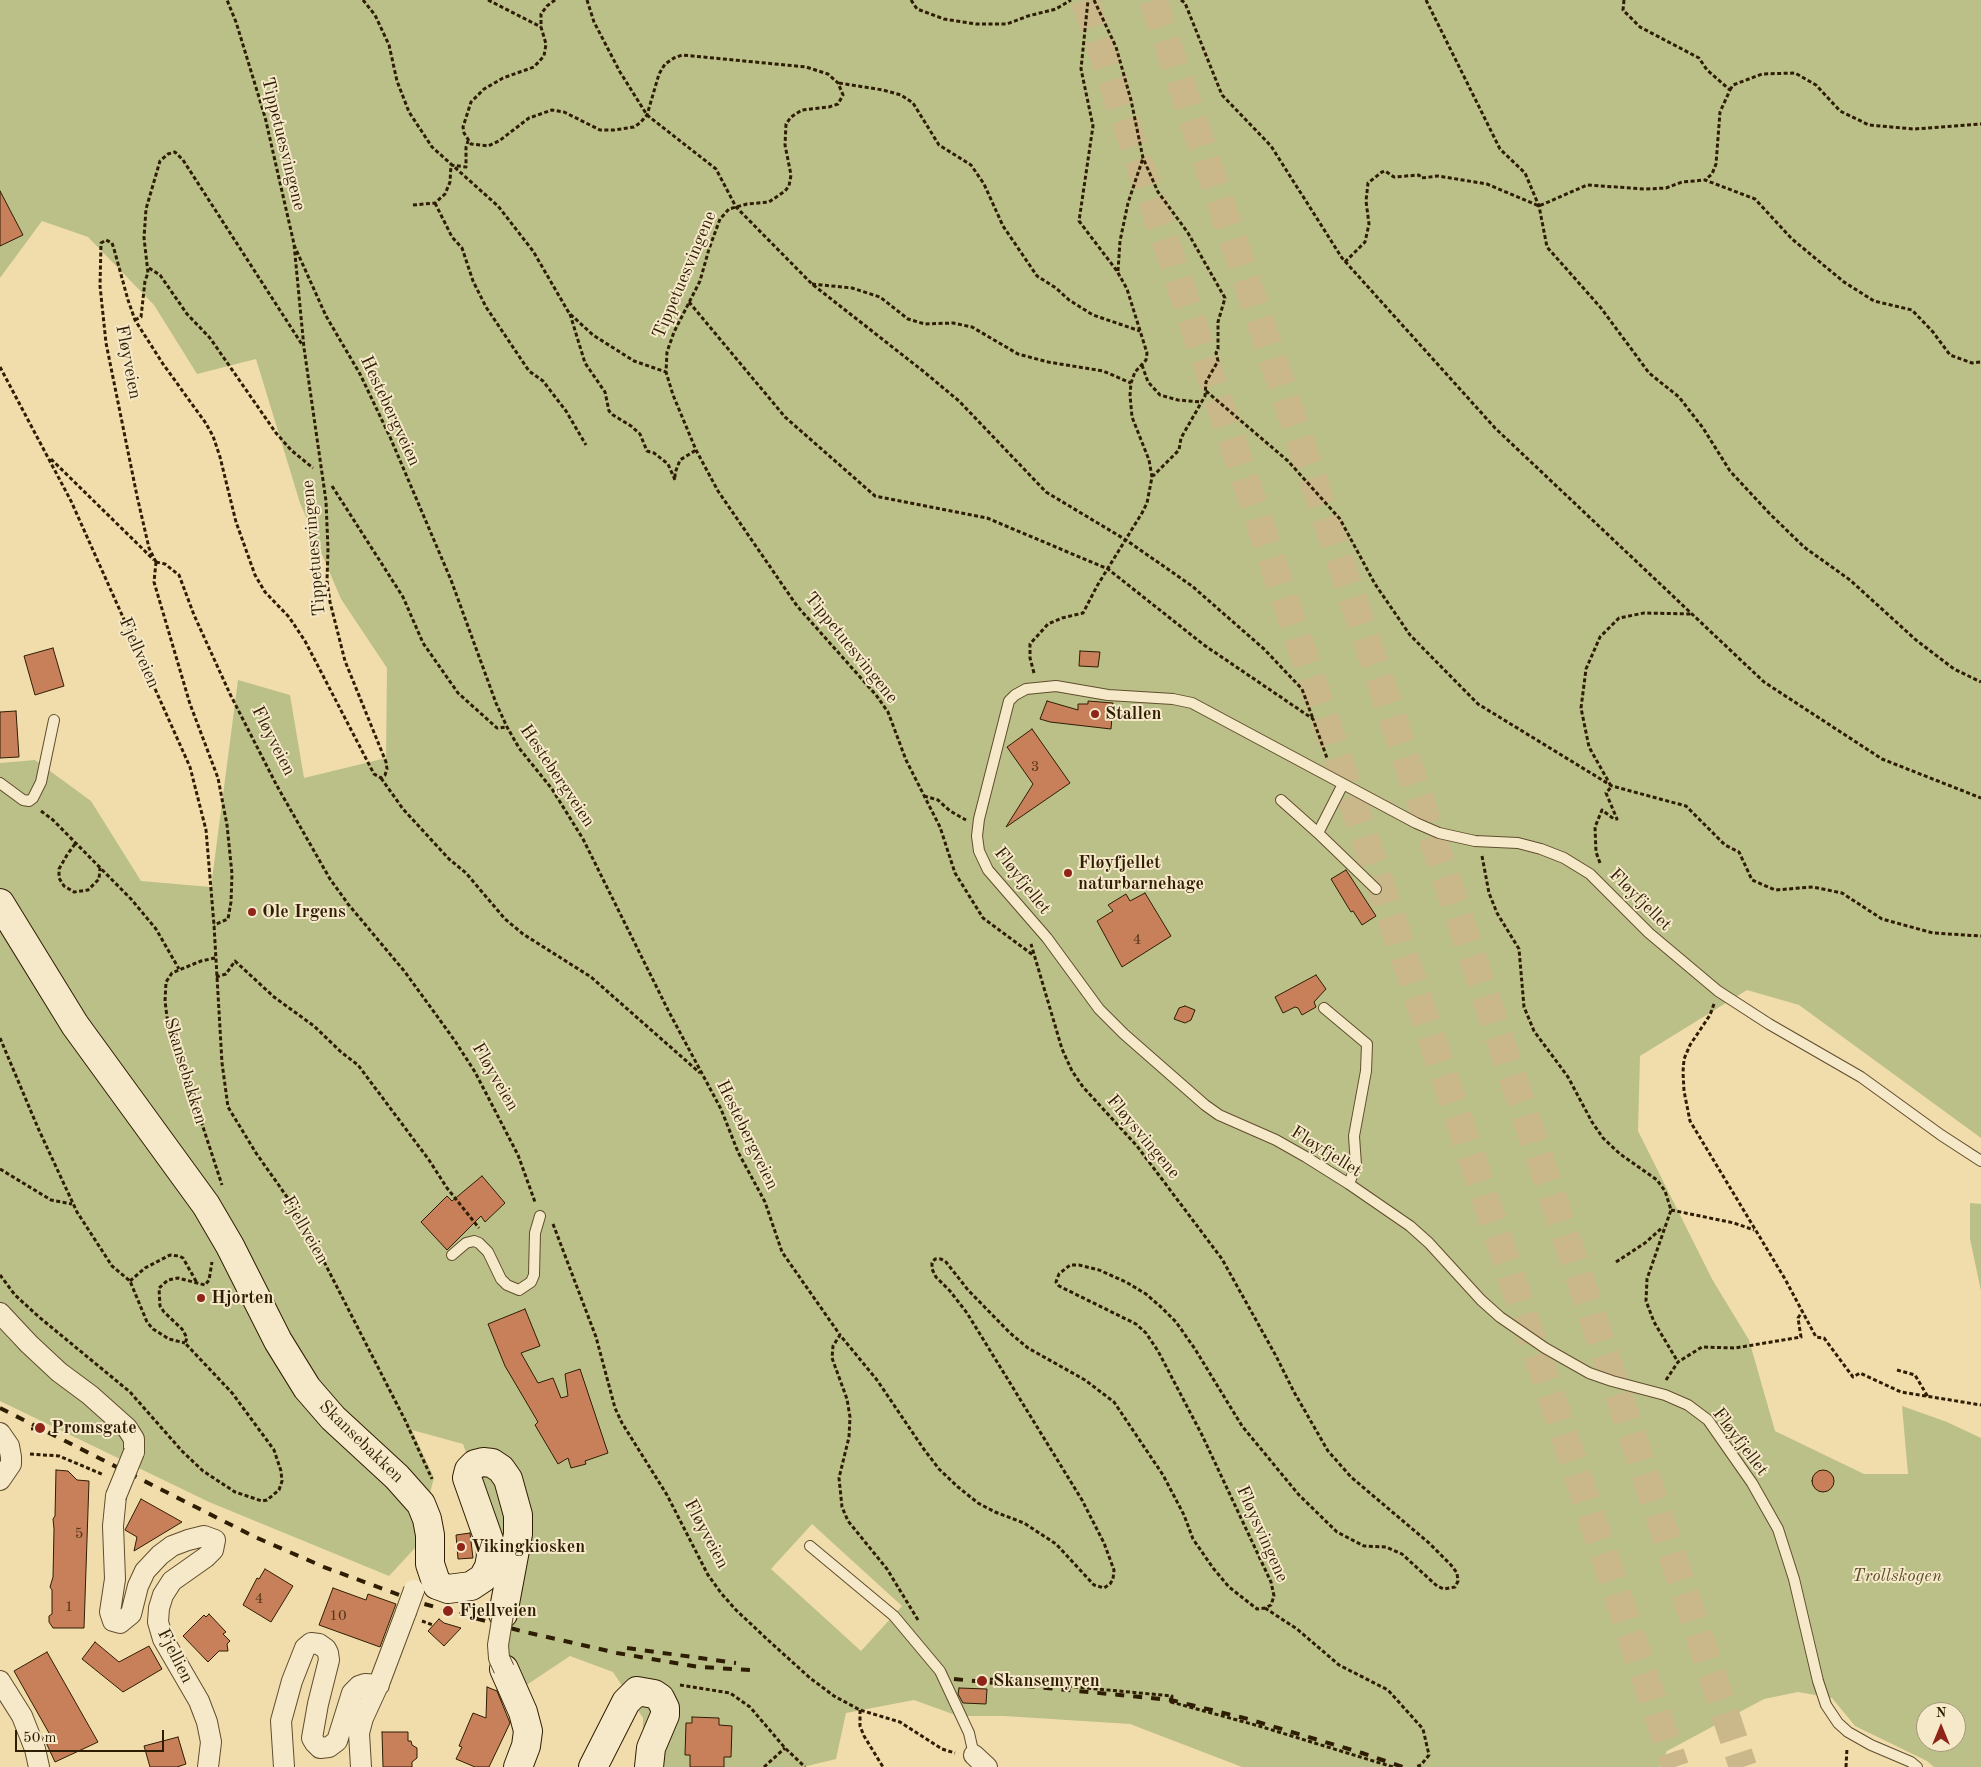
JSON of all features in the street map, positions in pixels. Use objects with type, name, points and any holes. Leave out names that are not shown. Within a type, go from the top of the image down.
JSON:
[{"type":"street","name":"Skansebakken","points":[[0,903],[75,1024],[206,1205],[230,1246],[278,1342],[307,1388],[333,1418],[397,1477],[421,1504],[427,1519],[430,1535],[430,1564]]},
{"type":"street","name":"Fjellien","points":[[0,1314],[59,1372],[90,1395],[127,1428],[134,1439],[134,1452],[116,1496],[113,1526],[115,1579],[110,1612],[113,1620],[120,1623],[131,1614],[138,1586],[145,1571],[160,1555],[172,1546],[188,1540],[204,1536],[215,1540],[213,1550],[206,1557],[172,1581],[163,1595],[159,1608],[158,1622],[163,1639],[199,1701],[207,1722],[212,1742],[208,1767]]},
{"type":"street","points":[[0,1480],[11,1464],[4,1439]]},
{"type":"street","points":[[430,1564],[437,1585],[448,1589],[471,1586],[483,1578],[489,1567],[491,1556],[490,1543],[466,1478],[469,1470],[475,1464],[492,1462],[501,1468],[508,1480],[518,1515],[518,1534],[498,1646],[499,1658],[524,1712],[528,1731],[526,1746],[518,1767]]},
{"type":"street","points":[[361,1767],[359,1733],[363,1718],[379,1685],[414,1590],[430,1564]]},
{"type":"street","points":[[284,1767],[281,1721],[292,1681],[305,1648],[311,1643],[319,1644],[328,1653],[329,1660],[312,1738],[320,1748],[330,1747],[337,1741],[352,1693],[359,1686],[366,1684],[379,1685]]},
{"type":"street","points":[[0,1681],[22,1716],[35,1749],[39,1767]]},
{"type":"street","points":[[594,1767],[626,1702],[636,1691],[654,1694],[660,1698],[665,1708],[665,1715],[651,1748],[649,1767]]},
{"type":"lane","name":"Fløyfjellet","points":[[1917,1767],[1911,1762],[1857,1738],[1838,1723],[1826,1705],[1786,1552],[1766,1505],[1708,1420],[1688,1405],[1657,1393],[1589,1373],[1537,1343],[1500,1317],[1481,1300],[1430,1243],[1410,1226],[1348,1184],[1276,1140],[1233,1122],[1204,1105],[1099,1009],[1047,938],[988,870],[982,860],[978,844],[979,819],[1009,701],[1026,689],[1056,686],[1108,695],[1173,699],[1192,703],[1432,830],[1460,839],[1518,843],[1564,858],[1590,874],[1649,933],[1718,991],[1769,1024],[1861,1077],[1941,1135],[1981,1161]]},
{"type":"lane","points":[[0,783],[23,800],[29,801],[36,794],[41,782],[54,720]]},
{"type":"lane","points":[[1318,833],[1339,782]]},
{"type":"lane","points":[[1280,800],[1318,833],[1376,889]]},
{"type":"lane","points":[[1324,1008],[1367,1044],[1366,1071],[1354,1136],[1356,1164],[1348,1184]]},
{"type":"lane","points":[[452,1255],[466,1243],[474,1241],[479,1243],[488,1252],[501,1279],[507,1285],[519,1290],[531,1282],[534,1275],[536,1233],[540,1216]]},
{"type":"lane","points":[[810,1546],[894,1616],[940,1671],[980,1761]]},
{"type":"path","name":"Tippetuesvingene","points":[[106,240],[112,243],[128,300],[136,320],[163,364],[213,436],[220,456],[236,522],[255,575],[265,592],[289,618],[305,641],[374,774],[381,778],[385,776],[386,762],[345,661],[330,602],[327,581],[326,501],[304,348],[294,244],[265,117],[236,22],[227,0]]},
{"type":"path","points":[[363,0],[375,14],[389,46],[397,81],[409,112],[432,147],[498,206],[533,251],[569,313],[585,363],[605,392],[609,411],[640,434],[647,450],[654,452],[668,464],[675,480],[675,473],[680,460],[696,450]]},
{"type":"path","points":[[488,0],[541,28]]},
{"type":"path","points":[[555,0],[541,14],[541,28],[546,44],[544,56],[534,67],[502,78],[477,95],[469,109],[463,127],[464,133],[471,144],[488,146],[499,141],[529,118],[552,110],[564,112],[600,130],[634,127],[647,115],[659,74],[665,64],[682,55],[806,67],[828,74],[838,83],[883,90],[901,95],[913,103],[939,145],[971,165],[984,184],[1003,226],[1037,276],[1093,315],[1140,332]]},
{"type":"path","points":[[587,0],[594,22],[620,72],[647,115],[716,169],[736,207],[812,284],[923,371],[958,401],[1046,492],[1126,540],[1192,586],[1264,649],[1302,689],[1339,782]]},
{"type":"path","points":[[911,0],[917,9],[944,18],[976,24],[1007,24],[1028,16],[1056,9],[1071,0]]},
{"type":"path","points":[[1038,687],[1030,658],[1030,644],[1048,624],[1062,618],[1083,614],[1147,503],[1152,477],[1149,460],[1132,417],[1130,395],[1131,383],[1135,372],[1142,365],[1147,353],[1127,289],[1118,271],[1079,221],[1093,126],[1081,69],[1088,0]]},
{"type":"path","points":[[1094,0],[1116,48],[1132,100],[1143,158],[1158,192],[1188,233],[1216,286],[1224,294],[1225,298],[1218,322],[1218,349],[1216,353],[1218,361],[1206,382],[1206,391],[1202,402],[1182,438],[1179,450],[1152,477]]},
{"type":"path","points":[[1181,0],[1185,3],[1222,95],[1270,146],[1345,262],[1495,428],[1764,682],[1882,760],[1981,798]]},
{"type":"path","points":[[1426,0],[1500,148],[1525,173],[1539,206],[1547,247],[1601,308],[1649,373],[1679,397],[1737,478],[1804,547],[1850,580],[1916,640],[1954,669],[1981,682]]},
{"type":"path","points":[[1624,0],[1623,10],[1640,28],[1698,58],[1707,70],[1730,90]]},
{"type":"path","points":[[1705,180],[1712,174],[1716,164],[1720,112],[1730,90],[1733,85],[1762,74],[1795,73],[1816,85],[1840,111],[1869,125],[1914,129],[1981,124]]},
{"type":"path","name":"Tippetuesvingene","points":[[838,83],[843,95],[838,104],[802,110],[791,117],[786,124],[785,145],[791,176],[785,192],[769,202],[730,209],[720,219],[700,281],[667,352],[666,372],[673,395],[696,450],[718,491],[797,606],[876,695],[888,712],[906,760],[940,827],[955,873],[983,918],[1034,956]]},
{"type":"path","points":[[451,165],[466,166],[466,147],[469,141]]},
{"type":"path","points":[[136,320],[141,317],[148,267],[144,238],[146,209],[160,160],[168,154],[175,152],[188,168],[304,348]]},
{"type":"path","points":[[1118,271],[1120,241],[1128,203],[1143,158]]},
{"type":"path","points":[[413,205],[435,203],[445,194],[450,182],[451,165]]},
{"type":"path","points":[[1345,262],[1365,242],[1369,224],[1366,201],[1368,183],[1385,171],[1394,177],[1419,175],[1421,178],[1438,176],[1487,184],[1539,206],[1587,185],[1645,189],[1666,188],[1682,182],[1705,180],[1755,199],[1792,239],[1844,282],[1874,301],[1912,310],[1934,332],[1950,355],[1972,363],[1981,362]]},
{"type":"path","points":[[435,203],[452,237],[462,248],[473,281],[486,307],[529,371],[543,381],[566,411],[586,445]]},
{"type":"path","name":"Fløyveien","points":[[106,240],[101,243],[100,286],[106,344],[149,548],[156,562],[165,564],[179,575],[194,615],[230,694],[277,786],[330,878],[348,904],[416,986],[475,1072],[518,1155],[540,1216],[546,1216],[552,1222],[560,1240],[596,1337],[615,1408],[622,1423],[667,1495],[708,1575],[736,1610],[810,1678],[834,1696],[860,1710],[900,1722],[947,1751],[980,1761]]},
{"type":"path","name":"Hestebergveien","points":[[294,244],[326,316],[360,374],[390,437],[451,580],[496,703],[507,726],[519,748],[552,789],[583,839],[721,1109],[738,1152],[765,1202],[782,1252],[840,1336]]},
{"type":"path","points":[[148,267],[160,275],[188,314],[210,338],[276,433],[291,450],[313,468]]},
{"type":"path","points":[[812,284],[852,288],[880,297],[908,319],[925,324],[953,324],[972,327],[1018,354],[1048,362],[1103,371],[1131,383]]},
{"type":"path","points":[[689,302],[785,417],[875,496],[987,518],[1108,569],[1204,645],[1313,719]]},
{"type":"path","points":[[569,313],[593,335],[634,361],[666,372]]},
{"type":"path","points":[[1142,365],[1148,382],[1160,395],[1178,400],[1202,402]]},
{"type":"path","name":"Fjellveien","points":[[0,367],[71,501],[190,767],[206,830],[222,1063],[228,1107],[256,1153],[292,1204],[316,1246],[405,1420],[433,1480]]},
{"type":"path","points":[[1206,391],[1288,460],[1340,519],[1375,584],[1410,635],[1478,704],[1612,786],[1686,806],[1725,845],[1738,852],[1752,880],[1775,890],[1812,887],[1842,892],[1882,919],[1932,933],[1981,936]]},
{"type":"path","points":[[49,457],[156,562],[154,582],[190,704],[218,778],[227,825],[232,874],[231,902],[228,919],[214,925]]},
{"type":"path","points":[[332,486],[403,597],[423,643],[458,693],[498,728],[507,726]]},
{"type":"path","points":[[1612,786],[1589,747],[1581,708],[1586,669],[1600,637],[1619,618],[1644,614],[1692,614]]},
{"type":"path","points":[[381,778],[403,809],[449,859],[466,873],[504,919],[523,934],[591,977],[703,1075]]},
{"type":"path","points":[[1602,885],[1604,870],[1596,852],[1595,827],[1602,810],[1614,819],[1617,819],[1606,793],[1612,786]]},
{"type":"path","points":[[924,795],[938,800],[962,819],[969,821],[979,819]]},
{"type":"path","points":[[29,801],[53,820],[131,900],[156,929],[179,969],[215,958]]},
{"type":"path","points":[[1480,841],[1489,892],[1497,913],[1519,949],[1524,1007],[1534,1030],[1568,1077],[1592,1122],[1603,1138],[1620,1154],[1657,1180],[1665,1191],[1671,1210],[1657,1255],[1647,1279],[1646,1301],[1654,1322],[1678,1362]]},
{"type":"path","points":[[75,844],[66,855],[59,869],[59,878],[64,886],[74,892],[88,890],[99,879],[101,868]]},
{"type":"path","name":"Fløysvingene","points":[[840,1336],[877,1380],[923,1448],[958,1487],[986,1508],[1024,1523],[1056,1544],[1094,1585],[1104,1588],[1110,1584],[1113,1579],[1114,1570],[1086,1508],[967,1313],[936,1277],[932,1269],[932,1263],[936,1259],[946,1262],[968,1290],[1010,1334],[1028,1348],[1085,1380],[1114,1402],[1163,1474],[1184,1515],[1193,1539],[1213,1568],[1228,1587],[1257,1608],[1265,1608],[1271,1605],[1274,1596],[1264,1567],[1202,1435],[1158,1351],[1146,1333],[1136,1324],[1059,1286],[1056,1282],[1059,1274],[1070,1265],[1079,1265],[1099,1270],[1126,1282],[1146,1294],[1176,1322],[1195,1349],[1242,1426],[1299,1496],[1337,1532],[1364,1546],[1386,1547],[1402,1554],[1437,1586],[1444,1589],[1455,1587],[1458,1581],[1457,1573],[1451,1565],[1429,1543],[1351,1476],[1328,1450],[1294,1392],[1222,1259],[1137,1146],[1096,1103],[1072,1071],[1062,1050],[1034,956],[1024,912]]},
{"type":"path","points":[[216,977],[226,974],[235,961],[274,997],[314,1026],[341,1052],[358,1065],[447,1188],[477,1224],[480,1231],[479,1243]]},
{"type":"path","name":"Skansebakken","points":[[179,969],[167,978],[165,1001],[167,1016],[225,1193]]},
{"type":"path","points":[[1718,991],[1710,1015],[1690,1045],[1684,1059],[1684,1091],[1690,1121],[1785,1279],[1816,1338],[1824,1338],[1853,1377],[1860,1373],[1901,1392],[1981,1405]]},
{"type":"path","points":[[0,1038],[73,1204],[105,1257],[118,1272],[130,1281],[147,1322],[153,1329],[169,1339],[185,1343],[233,1394],[274,1450],[281,1471],[282,1481],[279,1490],[267,1500],[262,1501],[235,1492],[203,1470],[182,1450],[130,1392],[39,1317],[15,1295],[0,1275]]},
{"type":"path","points":[[0,1169],[51,1200],[73,1204]]},
{"type":"path","points":[[1671,1210],[1734,1223],[1755,1230]]},
{"type":"path","points":[[1616,1262],[1645,1243],[1665,1225]]},
{"type":"path","points":[[130,1281],[161,1258],[170,1255],[183,1258],[197,1283],[178,1278],[168,1280],[161,1286],[158,1296],[160,1306],[164,1312],[185,1334],[187,1338],[185,1343]]},
{"type":"path","points":[[1657,1393],[1678,1362],[1702,1348],[1734,1348],[1801,1338],[1798,1318],[1802,1312]]},
{"type":"path","points":[[840,1336],[833,1346],[832,1358],[847,1399],[850,1417],[849,1437],[839,1478],[842,1507],[848,1521],[887,1569],[920,1623]]},
{"type":"path","points":[[1897,1370],[1915,1375],[1928,1397]]},
{"type":"path","points":[[31,1429],[40,1428]]},
{"type":"path","points":[[4,1439],[15,1436],[28,1445],[30,1456],[59,1456],[112,1478],[107,1495],[116,1496]]},
{"type":"path","points":[[1265,1608],[1297,1630],[1339,1665],[1388,1690],[1423,1729],[1429,1755],[1416,1767]]},
{"type":"path","points":[[990,1679],[1172,1696],[1171,1702],[1260,1726],[1393,1767]]},
{"type":"path","points":[[677,1684],[730,1693],[750,1707],[785,1748],[805,1767]]},
{"type":"path","points":[[860,1710],[860,1726],[864,1736],[883,1767]]},
{"type":"path","points":[[764,1767],[785,1748]]},
{"type":"green space","name":"Trollskogen","points":[[0,0],[1981,0],[1981,1138],[1799,1005],[1747,990],[1640,1056],[1638,1131],[1712,1279],[1749,1340],[1775,1431],[1864,1474],[1908,1474],[1902,1406],[1947,1422],[1981,1438],[1981,1767],[1934,1767],[1927,1761],[1855,1726],[1832,1698],[1798,1692],[1764,1699],[1667,1751],[1659,1767],[1242,1767],[1130,1724],[1004,1716],[958,1716],[914,1700],[846,1713],[836,1759],[803,1767],[642,1767],[643,1718],[613,1672],[570,1656],[495,1706],[506,1565],[463,1444],[412,1430],[434,1478],[415,1548],[389,1576],[209,1502],[0,1401],[0,763],[35,760],[91,801],[141,881],[211,887],[238,680],[290,695],[304,778],[386,758],[387,668],[341,599],[300,503],[256,359],[197,374],[154,305],[88,237],[42,221],[0,278]],"holes":[[[812,1524],[902,1606],[861,1651],[771,1569]]]},
{"type":"green space","points":[[1970,1203],[1981,1204],[1981,1291],[1970,1239]]},
{"type":"building","points":[[0,191],[23,235],[0,246]]},
{"type":"building","points":[[53,648],[64,686],[35,695],[24,656]]},
{"type":"building","points":[[1080,651],[1100,652],[1098,667],[1079,666]]},
{"type":"building","points":[[1047,701],[1078,710],[1078,704],[1088,704],[1088,701],[1113,703],[1111,729],[1050,722],[1040,719]]},
{"type":"building","points":[[16,711],[19,757],[0,758],[0,712]]},
{"type":"building","points":[[1032,729],[1070,783],[1006,827],[1033,784],[1007,747]]},
{"type":"building","points":[[1346,870],[1376,916],[1362,925],[1353,911],[1351,912],[1331,879]]},
{"type":"building","points":[[1145,893],[1171,936],[1122,967],[1097,921],[1113,911],[1108,905],[1126,894],[1130,901]]},
{"type":"building","points":[[1316,975],[1326,989],[1314,1002],[1316,1007],[1302,1015],[1298,1008],[1295,1007],[1283,1013],[1275,997]]},
{"type":"building","points":[[1185,1006],[1195,1010],[1191,1020],[1185,1023],[1174,1019],[1179,1008]]},
{"type":"building","points":[[482,1176],[505,1203],[485,1222],[481,1216],[447,1250],[421,1222],[447,1196],[452,1201]]},
{"type":"building","points":[[525,1309],[540,1346],[521,1353],[538,1383],[553,1378],[561,1398],[568,1396],[565,1374],[580,1369],[608,1453],[585,1461],[586,1464],[571,1468],[568,1458],[558,1464],[535,1425],[538,1422],[505,1366],[488,1324]]},
{"type":"building","points":[[56,1470],[68,1471],[77,1480],[89,1481],[84,1628],[53,1628],[49,1622],[49,1616],[52,1614],[52,1590],[50,1587],[53,1577],[53,1519],[55,1516]]},
{"type":"building","points":[[1819,1470],[1827,1470],[1834,1477],[1834,1485],[1827,1492],[1819,1492],[1812,1485],[1812,1477]]},
{"type":"building","points":[[141,1499],[182,1522],[134,1551],[137,1537],[125,1530]]},
{"type":"building","points":[[470,1533],[473,1558],[458,1559],[456,1535]]},
{"type":"building","points":[[265,1569],[293,1586],[271,1622],[243,1605],[257,1578],[259,1579]]},
{"type":"building","points":[[333,1588],[366,1600],[368,1594],[396,1604],[380,1647],[319,1625]]},
{"type":"building","points":[[209,1614],[226,1632],[223,1634],[230,1641],[227,1644],[228,1651],[219,1651],[208,1662],[183,1636],[204,1615],[206,1617]]},
{"type":"building","name":"Fjellveien","points":[[439,1619],[444,1623],[461,1628],[444,1646],[428,1631]]},
{"type":"building","points":[[95,1642],[119,1662],[149,1646],[162,1669],[123,1692],[82,1659]]},
{"type":"building","points":[[47,1652],[98,1742],[55,1762],[43,1736],[49,1733],[14,1671]]},
{"type":"building","points":[[487,1687],[497,1691],[510,1723],[489,1767],[475,1767],[456,1759],[462,1747],[459,1746],[473,1713],[486,1718]]},
{"type":"building","name":"Skansemyren","points":[[959,1688],[987,1689],[986,1704],[963,1703],[958,1694]]},
{"type":"building","points":[[692,1717],[719,1718],[719,1725],[732,1726],[731,1757],[724,1757],[724,1767],[690,1767],[690,1755],[685,1755],[686,1723],[692,1723]]},
{"type":"building","points":[[382,1732],[408,1732],[408,1741],[411,1741],[412,1745],[417,1748],[417,1758],[412,1762],[412,1767],[383,1767]]},
{"type":"building","points":[[178,1737],[186,1764],[177,1767],[150,1767],[144,1746]]},
{"type":"tunnel","points":[[1085,0],[1675,1767]]},
{"type":"tunnel","points":[[1153,0],[1743,1767]]},
{"type":"railway","points":[[0,1408],[255,1537],[324,1567],[421,1603],[521,1631],[617,1653],[699,1667],[751,1670]]},
{"type":"railway","points":[[627,1648],[736,1663]]},
{"type":"railway","points":[[954,1679],[1171,1700],[1248,1719],[1403,1767]]},
{"type":"place","name":"Stallen","points":[[1095,714]]},
{"type":"place","name":"Fløyfjellet naturbarnehage","points":[[1068,873]]},
{"type":"place","name":"Ole Irgens","points":[[252,912]]},
{"type":"place","name":"Hjorten","points":[[201,1298]]},
{"type":"place","name":"Promsgate","points":[[40,1428]]},
{"type":"place","name":"Vikingkiosken","points":[[461,1547]]},
{"type":"place","name":"Fjellveien","points":[[448,1611]]},
{"type":"place","name":"Skansemyren","points":[[982,1681]]}]
